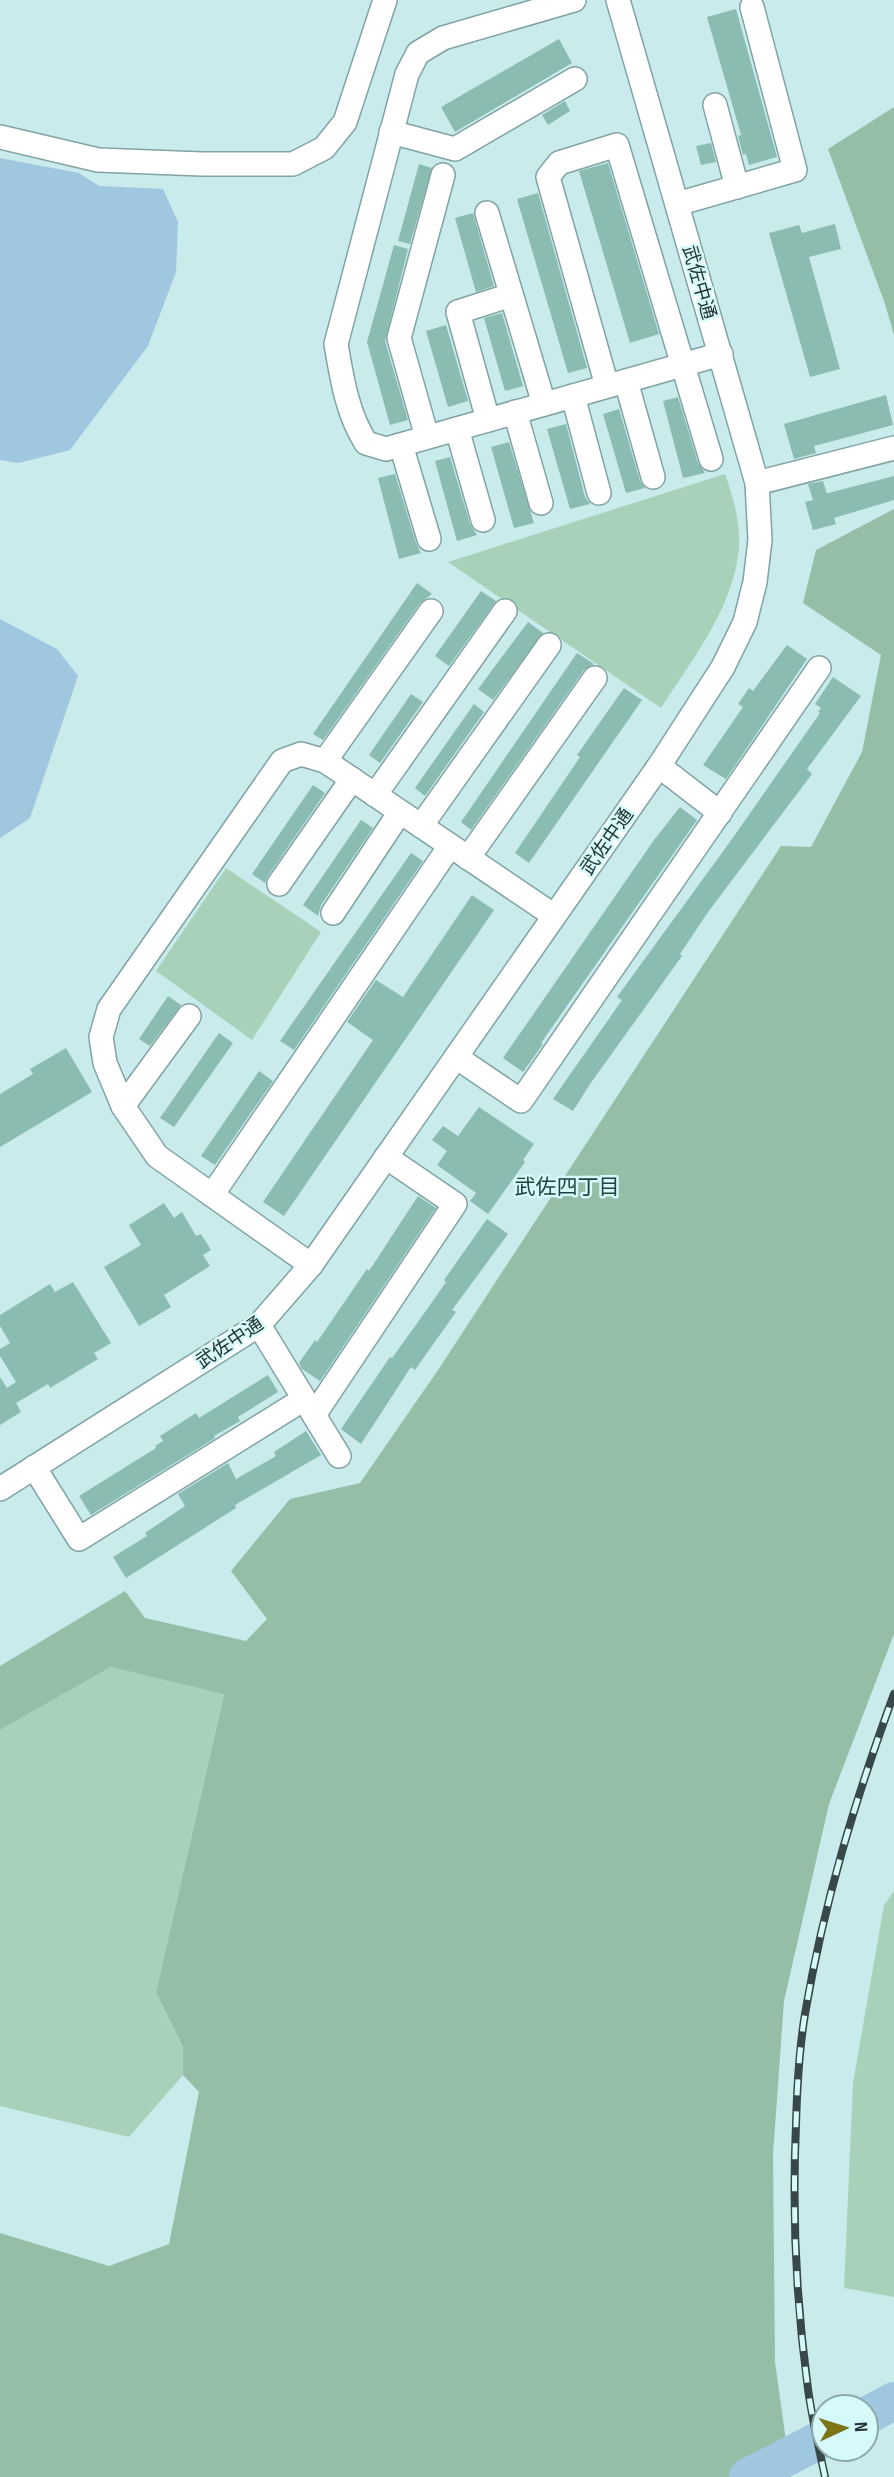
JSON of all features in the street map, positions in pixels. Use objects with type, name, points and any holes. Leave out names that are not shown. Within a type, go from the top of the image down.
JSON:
[{"type":"street","points":[[0,137],[98,160],[293,164],[324,148],[345,121],[385,0]]},
{"type":"street","points":[[573,0],[443,38],[418,53],[407,74],[336,344],[342,381],[355,426],[366,443],[386,449],[721,354]]},
{"type":"street","name":"武佐中通","points":[[0,1489],[259,1325],[290,1292],[659,766],[723,667],[745,622],[755,582],[761,540],[757,483],[618,0]]},
{"type":"street","points":[[677,204],[795,170],[752,7]]},
{"type":"street","points":[[391,132],[455,149],[575,79]]},
{"type":"street","points":[[715,105],[737,187]]},
{"type":"street","points":[[653,477],[616,384],[548,177],[559,163],[617,145],[711,459]]},
{"type":"street","points":[[427,437],[399,338],[443,175]]},
{"type":"street","points":[[487,212],[544,404]]},
{"type":"street","points":[[488,420],[458,312],[511,295]]},
{"type":"street","points":[[573,396],[598,493]]},
{"type":"street","points":[[515,412],[541,503]]},
{"type":"street","points":[[457,429],[483,520]]},
{"type":"street","points":[[401,445],[429,539]]},
{"type":"street","points":[[757,483],[894,448]]},
{"type":"street","points":[[325,761],[431,611]]},
{"type":"street","points":[[374,794],[505,611]]},
{"type":"street","points":[[421,826],[549,645]]},
{"type":"street","points":[[456,1056],[521,1101],[819,668]]},
{"type":"street","points":[[212,1195],[459,852],[595,678]]},
{"type":"street","points":[[311,1265],[157,1156],[124,1106],[105,1063],[101,1037],[109,1009],[282,761],[301,754],[325,761],[554,915]]},
{"type":"street","points":[[659,766],[720,813]]},
{"type":"street","points":[[279,884],[352,779]]},
{"type":"street","points":[[333,913],[400,812]]},
{"type":"street","points":[[124,1106],[189,1016]]},
{"type":"street","points":[[34,1467],[79,1539],[309,1407],[455,1204],[386,1157]]},
{"type":"street","points":[[259,1325],[339,1456]]},
{"type":"green space","points":[[894,107],[894,335],[828,149]]},
{"type":"green space","points":[[725,474],[739,530],[739,548],[729,592],[710,632],[661,708],[448,562]]},
{"type":"green space","points":[[894,509],[894,1634],[829,1804],[784,2001],[773,2155],[775,2362],[791,2477],[0,2477],[0,2233],[109,2266],[169,2244],[199,2092],[183,2075],[183,2048],[156,1992],[224,1694],[111,1667],[0,1730],[0,1666],[125,1591],[145,1618],[246,1641],[267,1619],[231,1571],[290,1499],[360,1483],[438,1370],[781,846],[811,847],[862,752],[881,655],[803,603],[816,550]]},
{"type":"green space","points":[[226,868],[321,932],[252,1040],[156,971]]},
{"type":"green space","points":[[111,1667],[224,1693],[156,1992],[183,2049],[183,2075],[129,2137],[0,2106],[0,1730]]},
{"type":"green space","points":[[894,1891],[894,2297],[844,2288],[853,2083],[884,1905]]},
{"type":"water","points":[[0,158],[79,173],[99,186],[163,189],[178,222],[176,272],[148,346],[70,450],[18,463],[0,460]]},
{"type":"water","points":[[0,619],[57,649],[78,676],[30,818],[0,838]]},
{"type":"building","points":[[736,9],[777,157],[749,165],[746,154],[743,155],[738,136],[741,135],[707,17]]},
{"type":"building","points":[[559,39],[572,63],[455,132],[441,107]]},
{"type":"building","points":[[565,101],[570,111],[548,125],[542,115]]},
{"type":"building","points":[[711,143],[716,162],[701,165],[696,146]]},
{"type":"building","points":[[608,163],[659,334],[630,343],[579,171]]},
{"type":"building","points":[[419,164],[432,168],[410,244],[398,241]]},
{"type":"building","points":[[538,193],[587,368],[568,373],[517,199]]},
{"type":"building","points":[[473,213],[494,286],[476,292],[455,218]]},
{"type":"building","points":[[835,224],[841,249],[809,257],[840,369],[810,377],[769,233],[799,225],[802,233]]},
{"type":"building","points":[[394,245],[408,249],[385,341],[408,420],[390,425],[367,342]]},
{"type":"building","points":[[502,313],[523,386],[505,391],[484,318]]},
{"type":"building","points":[[446,325],[468,401],[448,407],[426,331]]},
{"type":"building","points":[[886,395],[893,425],[814,446],[816,453],[794,459],[784,424]]},
{"type":"building","points":[[678,397],[698,463],[705,473],[683,478],[663,401]]},
{"type":"building","points":[[619,409],[640,481],[645,488],[626,493],[603,414]]},
{"type":"building","points":[[566,424],[585,497],[590,504],[570,509],[547,429]]},
{"type":"building","points":[[509,442],[534,523],[514,528],[491,447]]},
{"type":"building","points":[[450,457],[470,524],[477,535],[457,541],[435,461]]},
{"type":"building","points":[[395,474],[421,553],[399,559],[378,478]]},
{"type":"building","points":[[894,476],[894,500],[834,518],[836,524],[813,530],[805,502],[813,500],[808,484],[823,481],[827,493]]},
{"type":"building","points":[[417,583],[432,594],[420,603],[323,740],[313,734]]},
{"type":"building","points":[[481,591],[496,601],[449,666],[435,656]]},
{"type":"building","points":[[528,622],[543,633],[493,700],[478,689]]},
{"type":"building","points":[[787,645],[807,659],[726,779],[703,765],[743,707],[738,704],[749,688],[753,691]]},
{"type":"building","points":[[577,653],[594,664],[584,670],[471,830],[461,822]]},
{"type":"building","points":[[833,677],[861,696],[807,769],[812,774],[708,912],[680,954],[682,956],[573,1111],[553,1099],[622,1000],[617,997],[820,713],[818,712],[821,708],[815,704]]},
{"type":"building","points":[[624,688],[642,700],[529,863],[515,853],[580,757],[577,755]]},
{"type":"building","points":[[411,694],[423,702],[380,763],[369,755]]},
{"type":"building","points":[[474,704],[484,712],[425,796],[415,788]]},
{"type":"building","points":[[313,785],[325,793],[265,883],[252,874]]},
{"type":"building","points":[[680,807],[697,820],[523,1072],[503,1058],[654,840]]},
{"type":"building","points":[[361,820],[373,828],[321,905],[318,916],[303,905]]},
{"type":"building","points":[[411,853],[423,861],[294,1050],[280,1041]]},
{"type":"building","points":[[472,895],[494,910],[284,1216],[263,1202],[373,1040],[347,1022],[376,980],[403,997]]},
{"type":"building","points":[[168,996],[181,1005],[150,1046],[139,1039]]},
{"type":"building","points":[[219,1033],[233,1043],[174,1127],[160,1118]]},
{"type":"building","points":[[66,1048],[92,1092],[0,1147],[0,1094],[33,1074],[30,1069]]},
{"type":"building","points":[[259,1071],[273,1081],[215,1165],[201,1156]]},
{"type":"building","points":[[479,1107],[534,1144],[523,1160],[525,1162],[488,1214],[470,1201],[476,1193],[437,1165],[447,1151],[432,1140],[443,1126],[458,1136]]},
{"type":"building","points":[[418,1196],[436,1208],[320,1381],[302,1369],[299,1363],[315,1340],[317,1342],[367,1269],[369,1271]]},
{"type":"building","points":[[164,1203],[174,1218],[182,1212],[196,1236],[201,1234],[211,1250],[203,1255],[210,1266],[164,1295],[171,1307],[139,1326],[104,1267],[141,1245],[129,1225]]},
{"type":"building","points":[[487,1219],[508,1234],[452,1310],[456,1312],[415,1370],[411,1367],[361,1444],[341,1429],[446,1282],[444,1280]]},
{"type":"building","points":[[73,1282],[111,1343],[94,1353],[98,1359],[50,1388],[48,1384],[16,1403],[21,1412],[0,1425],[0,1377],[7,1388],[16,1382],[0,1356],[0,1349],[10,1343],[0,1326],[0,1315],[50,1284],[55,1292]]},
{"type":"building","points":[[268,1375],[278,1392],[238,1417],[240,1421],[214,1436],[215,1438],[91,1515],[79,1496],[156,1448],[155,1446],[163,1441],[160,1436],[196,1413],[199,1418]]},
{"type":"building","points":[[306,1431],[321,1455],[235,1505],[236,1508],[126,1578],[113,1557],[147,1536],[145,1533],[185,1506],[178,1494],[228,1463],[236,1479],[276,1456],[274,1452]]},
{"type":"waterway","points":[[880,2408],[894,2401]]},
{"type":"waterway","points":[[748,2477],[810,2445]]},
{"type":"railway","points":[[825,2477],[808,2389],[798,2290],[794,2191],[800,2055],[805,2014],[831,1891],[866,1773],[894,1694]]},
{"type":"district","name":"武佐四丁目","points":[[567,1187]]}]
